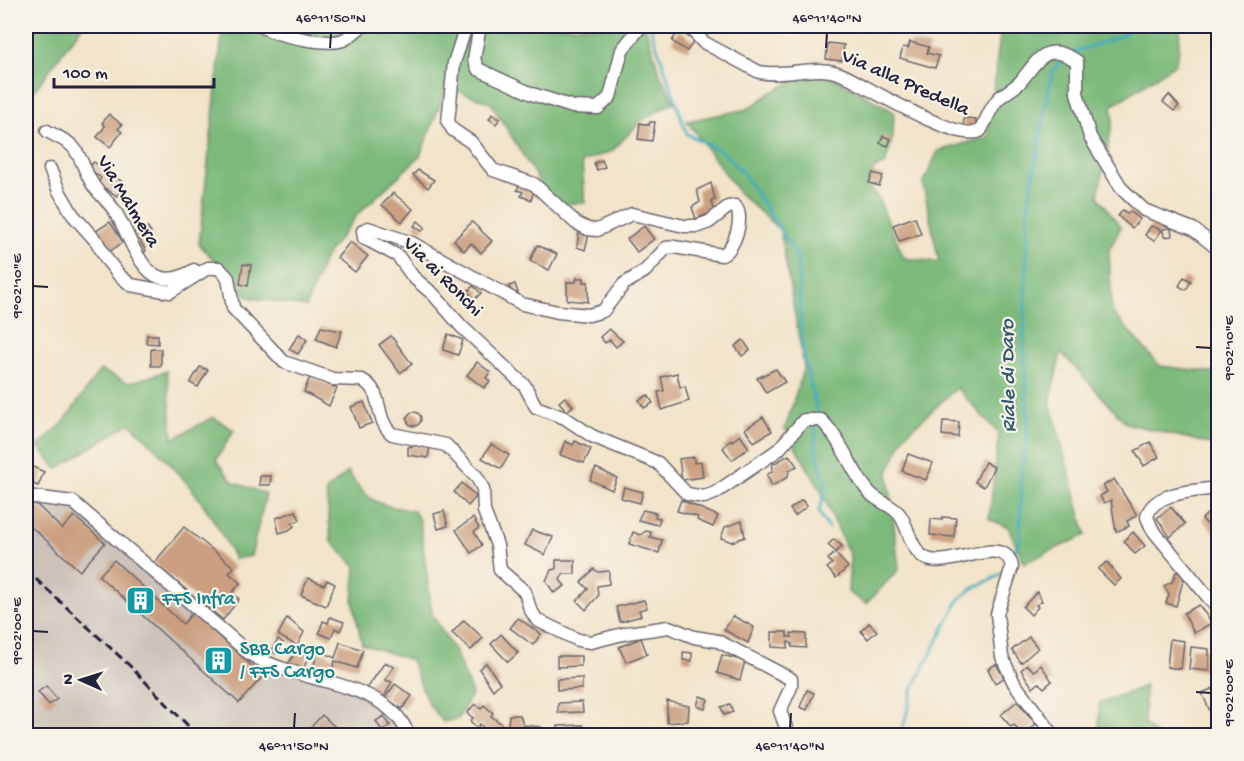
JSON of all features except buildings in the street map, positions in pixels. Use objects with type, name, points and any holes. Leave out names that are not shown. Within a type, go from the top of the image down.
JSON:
[{"type":"street","points":[[261,26],[282,35],[328,42],[344,39],[362,26]]},
{"type":"street","name":"Via ai Ronchi","points":[[466,26],[454,63],[448,122],[453,130],[474,146],[493,170],[534,184],[576,223],[588,229],[597,230],[632,214],[684,226],[698,226],[709,222],[733,205],[739,212],[732,246],[726,253],[666,248],[645,271],[624,284],[603,311],[589,315],[558,312],[522,304],[412,243],[364,229],[362,233],[366,240],[398,256],[413,277],[525,386],[536,407],[565,418],[592,436],[658,463],[682,491],[698,497],[715,493],[778,450],[804,420],[821,420],[852,461],[871,494],[898,512],[914,546],[922,556],[943,562],[990,551],[1001,553],[1010,560],[997,614],[1002,657],[1014,682],[1054,735]]},
{"type":"street","points":[[480,26],[474,59],[478,69],[532,94],[583,109],[598,108],[610,97],[622,50],[641,26]]},
{"type":"street","name":"Via alla Predella","points":[[689,26],[703,42],[759,72],[768,74],[810,70],[838,73],[914,112],[969,134],[980,131],[998,100],[1020,82],[1038,59],[1051,52],[1059,51],[1076,60],[1077,93],[1090,137],[1122,189],[1144,210],[1184,224],[1203,235],[1218,249]]},
{"type":"street","name":"Via Malmera","points":[[47,131],[74,147],[96,189],[115,211],[127,239],[145,269],[167,278],[178,278],[203,263],[210,263],[213,267]]},
{"type":"street","points":[[50,169],[59,191],[73,214],[97,242],[106,260],[131,285],[170,292],[213,267],[221,270],[228,278],[233,308],[284,362],[333,379],[362,380],[375,391],[382,421],[392,434],[441,442],[454,451],[482,484],[484,511],[495,537],[501,573],[525,592],[530,609],[537,620],[583,642],[669,627],[688,636],[718,641],[791,679],[791,687],[780,711],[789,735]]},
{"type":"street","points":[[1218,488],[1164,498],[1152,506],[1148,517],[1152,529],[1218,609]]},
{"type":"street","points":[[26,496],[73,502],[250,654],[274,667],[359,692],[375,699],[393,711],[410,735]]},
{"type":"shaded area","points":[[26,496],[70,504],[243,653],[375,699],[410,735],[26,735]]},
{"type":"green space","points":[[26,26],[82,26],[26,102]]},
{"type":"green space","points":[[223,26],[645,26],[660,74],[674,102],[642,120],[612,151],[582,162],[585,203],[553,204],[491,103],[447,86],[420,156],[357,215],[325,257],[306,307],[248,297],[199,244]]},
{"type":"green space","points":[[1001,26],[1180,26],[1179,50],[1175,64],[1112,106],[1113,121],[1098,196],[1121,227],[1109,250],[1112,312],[1160,366],[1218,373],[1218,446],[1126,423],[1061,352],[1050,402],[1086,535],[1024,563],[1008,527],[989,519],[999,434],[957,388],[905,435],[888,472],[899,569],[866,604],[848,592],[850,556],[820,489],[785,429],[804,367],[780,230],[739,193],[687,121],[748,109],[772,92],[818,69],[894,112],[893,136],[885,165],[874,168],[868,184],[878,198],[904,258],[939,262],[923,184],[938,151],[988,137]]},
{"type":"green space","points":[[100,370],[129,383],[167,371],[173,439],[213,417],[234,430],[216,460],[233,482],[266,494],[251,556],[234,559],[213,520],[189,485],[130,423],[57,469],[38,446],[63,423]]},
{"type":"green space","points":[[348,472],[369,497],[383,504],[414,511],[420,521],[432,614],[456,654],[472,694],[458,719],[443,722],[428,703],[411,660],[362,644],[353,601],[356,567],[331,541],[326,491]]},
{"type":"green space","points":[[1145,686],[1144,723],[1156,735],[1099,735],[1099,703]]},
{"type":"waterway","points":[[650,26],[687,134],[723,152],[743,173],[797,256],[802,347],[817,412]]},
{"type":"waterway","name":"Riale di Daro","points":[[1071,53],[1121,36],[1134,26]]},
{"type":"waterway","name":"Riale di Daro","points":[[1012,556],[1020,538],[1021,477],[1028,432],[1024,339],[1028,206],[1052,73],[1062,58]]},
{"type":"waterway","points":[[816,428],[815,446],[826,486],[819,512],[828,528]]},
{"type":"waterway","name":"Riale di Daro","points":[[901,736],[913,688],[957,603],[967,592],[1006,570]]},
{"type":"railway","points":[[26,570],[129,665],[198,736]]},
{"type":"place","name":"FFS Infra","points":[[141,600]]},
{"type":"place","name":"SBB Cargo / FFS Cargo","points":[[219,661]]}]
